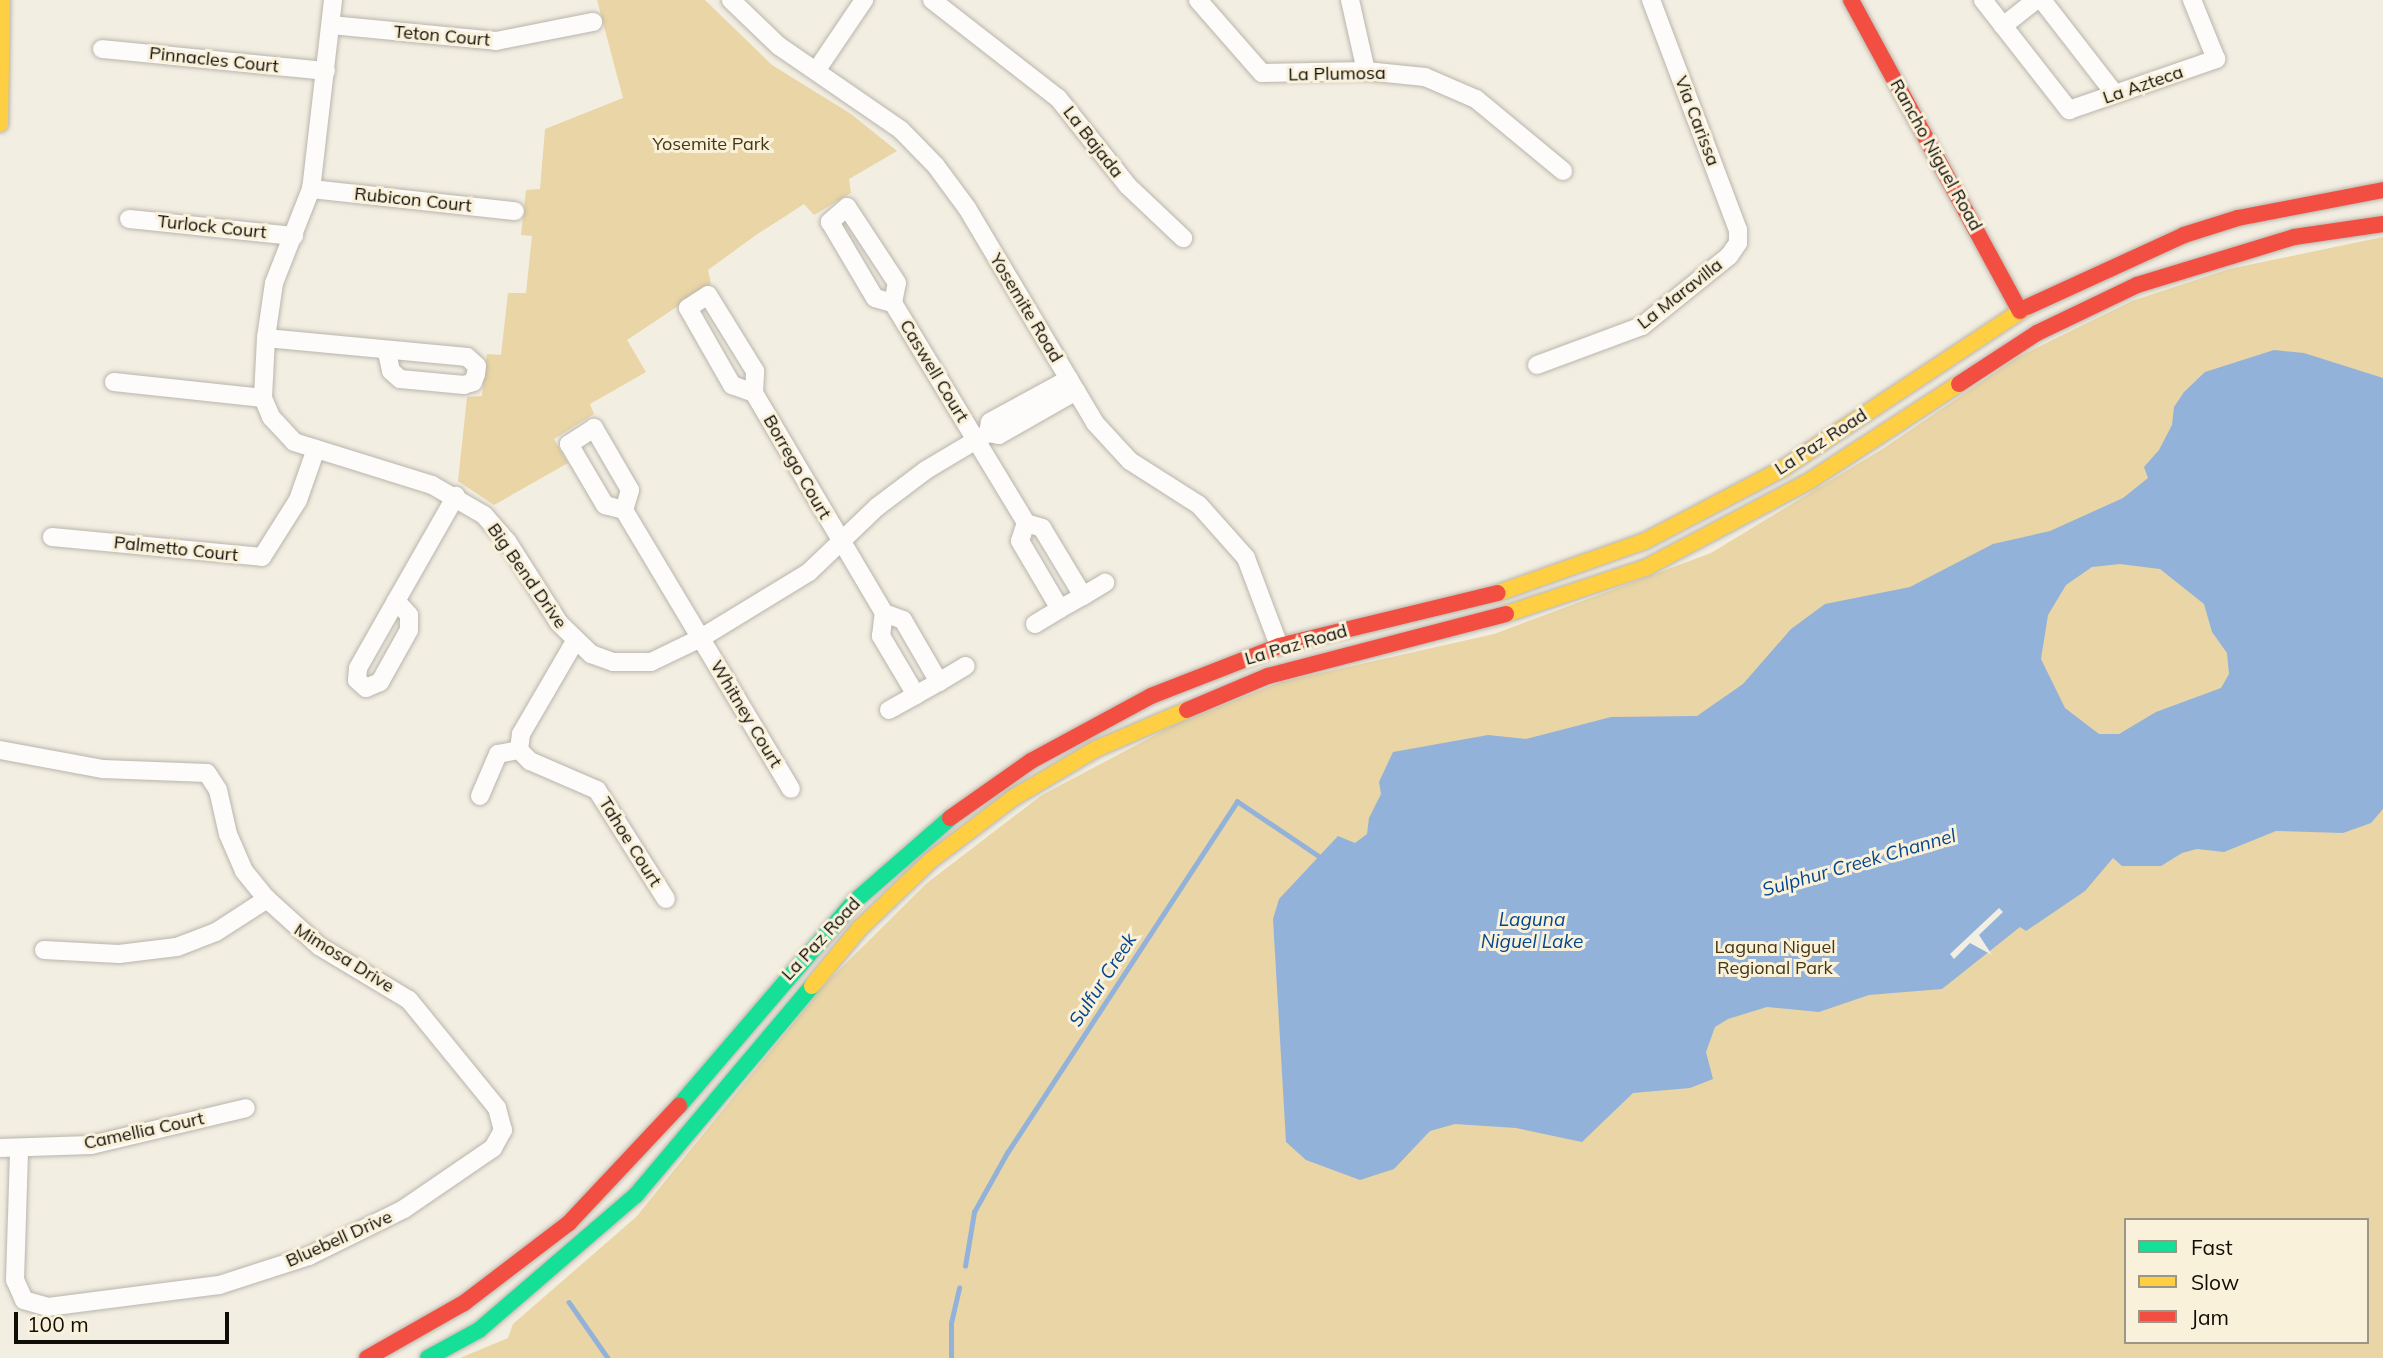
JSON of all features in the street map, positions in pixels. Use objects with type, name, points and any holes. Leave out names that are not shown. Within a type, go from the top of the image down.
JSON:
[{"type":"main road","points":[[0,124],[2,0]]},
{"type":"main road","name":"Rancho Niguel Road","points":[[1851,0],[2020,311]]},
{"type":"main road","name":"La Paz Road","points":[[367,1358],[464,1303],[569,1223],[649,1141],[818,939],[942,824],[1031,761],[1079,733],[1151,696],[1279,646],[1488,597],[1646,541],[1782,469],[2020,311],[2183,235],[2291,205],[2383,190]]},
{"type":"main road","name":"La Paz Road","points":[[428,1358],[480,1330],[636,1195],[860,928],[930,861],[1013,798],[1150,722],[1268,676],[1553,601],[1647,567],[1777,501],[1884,429],[2038,333],[2137,285],[2294,237],[2383,224]]},
{"type":"main road","points":[[1884,429],[1884,420],[1900,406],[2002,338],[2019,322],[2020,311],[2056,309],[2125,280],[2137,285]]},
{"type":"main road","points":[[1150,722],[1158,705],[1268,662],[1279,646],[1297,652],[1395,633],[1410,640]]},
{"type":"street","points":[[114,382],[263,398],[266,338],[274,283],[312,189],[333,0]]},
{"type":"street","name":"Yosemite Road","points":[[731,0],[779,46],[901,130],[936,166],[967,208],[1072,385],[1121,453],[1199,505],[1230,537],[1256,578],[1279,646]]},
{"type":"street","points":[[816,71],[864,0]]},
{"type":"street","name":"La Bajada","points":[[932,0],[1058,98],[1128,186],[1183,238]]},
{"type":"street","name":"La Plumosa","points":[[1198,0],[1262,73],[1366,71],[1425,77],[1450,86],[1487,107],[1563,171]]},
{"type":"street","points":[[1350,0],[1366,71]]},
{"type":"street","name":"Via Carissa","points":[[1651,0],[1738,230],[1738,243]]},
{"type":"street","points":[[1983,0],[2003,26],[2036,0]]},
{"type":"street","points":[[2042,0],[2115,94]]},
{"type":"street","name":"La Azteca","points":[[2003,26],[2069,110],[2216,60],[2192,0]]},
{"type":"street","name":"Teton Court","points":[[331,25],[496,41],[593,22]]},
{"type":"street","name":"Pinnacles Court","points":[[102,49],[326,71]]},
{"type":"street","name":"Rubicon Court","points":[[312,189],[515,211]]},
{"type":"street","name":"Caswell Court","points":[[893,303],[897,283],[847,207],[830,222],[875,298],[893,303],[982,437],[1026,523]]},
{"type":"street","name":"Turlock Court","points":[[130,219],[294,236]]},
{"type":"street","name":"La Maravilla","points":[[1537,365],[1642,326],[1729,256],[1738,243]]},
{"type":"street","name":"Borrego Court","points":[[754,393],[732,385],[688,308],[708,295],[755,371],[754,393],[884,613]]},
{"type":"street","points":[[266,338],[387,352]]},
{"type":"street","name":"Big Bend Drive","points":[[263,398],[280,431],[294,442],[456,496],[484,515],[507,541],[574,643],[591,654],[631,664],[651,662],[701,638],[809,572],[877,507],[982,437],[999,435],[1072,385]]},
{"type":"street","name":"Palmetto Court","points":[[52,537],[262,557],[298,500],[316,449]]},
{"type":"street","points":[[396,601],[456,496]]},
{"type":"street","name":"Whitney Court","points":[[624,510],[791,789]]},
{"type":"street","points":[[1060,609],[1020,541],[1026,523],[1042,528],[1083,596]]},
{"type":"street","points":[[1035,624],[1105,583]]},
{"type":"street","points":[[916,695],[881,636],[884,613],[903,620],[939,682]]},
{"type":"street","points":[[480,796],[498,754],[519,750],[521,734],[574,643]]},
{"type":"street","points":[[889,710],[966,666]]},
{"type":"street","name":"Mimosa Drive","points":[[0,750],[103,769],[207,773],[218,790],[228,834],[244,871],[267,899],[320,946],[410,1000],[497,1108],[503,1130]]},
{"type":"street","name":"Tahoe Court","points":[[519,750],[530,761],[597,790],[666,899]]},
{"type":"street","points":[[44,950],[119,954],[177,947],[216,932],[267,899]]},
{"type":"street","name":"Camellia Court","points":[[0,1148],[19,1150],[91,1145],[246,1108]]},
{"type":"street","name":"Bluebell Drive","points":[[19,1150],[15,1280],[24,1300],[48,1307],[121,1300],[219,1285],[309,1256],[404,1209],[493,1148],[503,1130]]},
{"type":"green space","name":"Yosemite Park","points":[[597,0],[705,0],[772,65],[851,114],[897,151],[849,179],[851,193],[814,215],[804,204],[756,235],[708,270],[711,284],[627,340],[646,372],[590,404],[594,414],[554,439],[568,463],[494,505],[458,481],[467,397],[482,396],[487,354],[501,355],[508,293],[526,293],[532,236],[521,235],[526,190],[540,189],[545,129],[623,98]]},
{"type":"green space","name":"Laguna Niguel Regional Park","points":[[2383,237],[2383,1358],[460,1358],[508,1338],[513,1324],[636,1217],[826,983],[927,883],[1042,795],[1176,724],[1281,682],[1494,634],[1711,553],[1884,448],[2018,357],[2132,301],[2229,269]]},
{"type":"water","name":"Laguna Niguel Lake","points":[[2274,350],[2304,353],[2383,378],[2383,809],[2371,823],[2343,833],[2276,831],[2224,852],[2197,849],[2182,853],[2161,866],[2122,866],[2113,858],[2085,891],[2026,931],[2020,927],[1942,989],[1869,995],[1819,1012],[1767,1007],[1728,1019],[1715,1027],[1706,1052],[1713,1079],[1690,1088],[1633,1093],[1582,1142],[1516,1128],[1455,1124],[1430,1131],[1394,1169],[1360,1180],[1306,1160],[1286,1142],[1273,919],[1279,899],[1338,836],[1355,843],[1367,834],[1369,818],[1381,794],[1379,782],[1393,752],[1488,735],[1526,739],[1611,717],[1697,716],[1743,684],[1791,629],[1825,604],[1910,587],[1993,544],[2050,531],[2123,498],[2148,478],[2144,467],[2159,450],[2172,425],[2174,407],[2184,392],[2205,372]],"holes":[[[2120,564],[2160,569],[2204,604],[2212,632],[2227,653],[2229,674],[2221,688],[2156,712],[2119,734],[2099,734],[2065,708],[2041,659],[2048,615],[2066,585],[2092,567]]]},
{"type":"pier","points":[[1999,908],[2003,912],[1979,935],[1992,955],[1970,943],[1954,959],[1950,954]]},
{"type":"waterway","name":"Sulfur Creek","points":[[965,1266],[974,1212],[1007,1153],[1237,801],[1319,856]]},
{"type":"waterway","name":"Sulfur Creek","points":[[951,1358],[951,1323],[959,1288]]},
{"type":"waterway","points":[[569,1302],[608,1358]]},
{"type":"traffic: fast","points":[[679,1106],[855,901],[950,818]]},
{"type":"traffic: fast","points":[[428,1358],[479,1330],[636,1195],[812,986]]},
{"type":"traffic: slow","points":[[0,124],[2,0]]},
{"type":"traffic: slow","points":[[1498,593],[1645,541],[1782,469],[2027,307]]},
{"type":"traffic: slow","points":[[1506,614],[1647,567],[1811,480],[1959,384]]},
{"type":"traffic: slow","points":[[812,986],[860,928],[930,861],[1013,798],[1096,749],[1187,710]]},
{"type":"traffic: jam","points":[[1851,0],[2020,311]]},
{"type":"traffic: jam","points":[[2027,307],[2184,235],[2238,218],[2383,190]]},
{"type":"traffic: jam","points":[[1959,384],[2037,333],[2137,285],[2294,237],[2383,224]]},
{"type":"traffic: jam","points":[[950,818],[1031,761],[1151,696],[1279,646],[1498,593]]},
{"type":"traffic: jam","points":[[1187,710],[1268,676],[1506,614]]},
{"type":"traffic: jam","points":[[367,1358],[464,1303],[569,1223],[679,1106]]},
{"type":"water label","name":"Sulphur Creek Channel","points":[[1859,863]]}]
